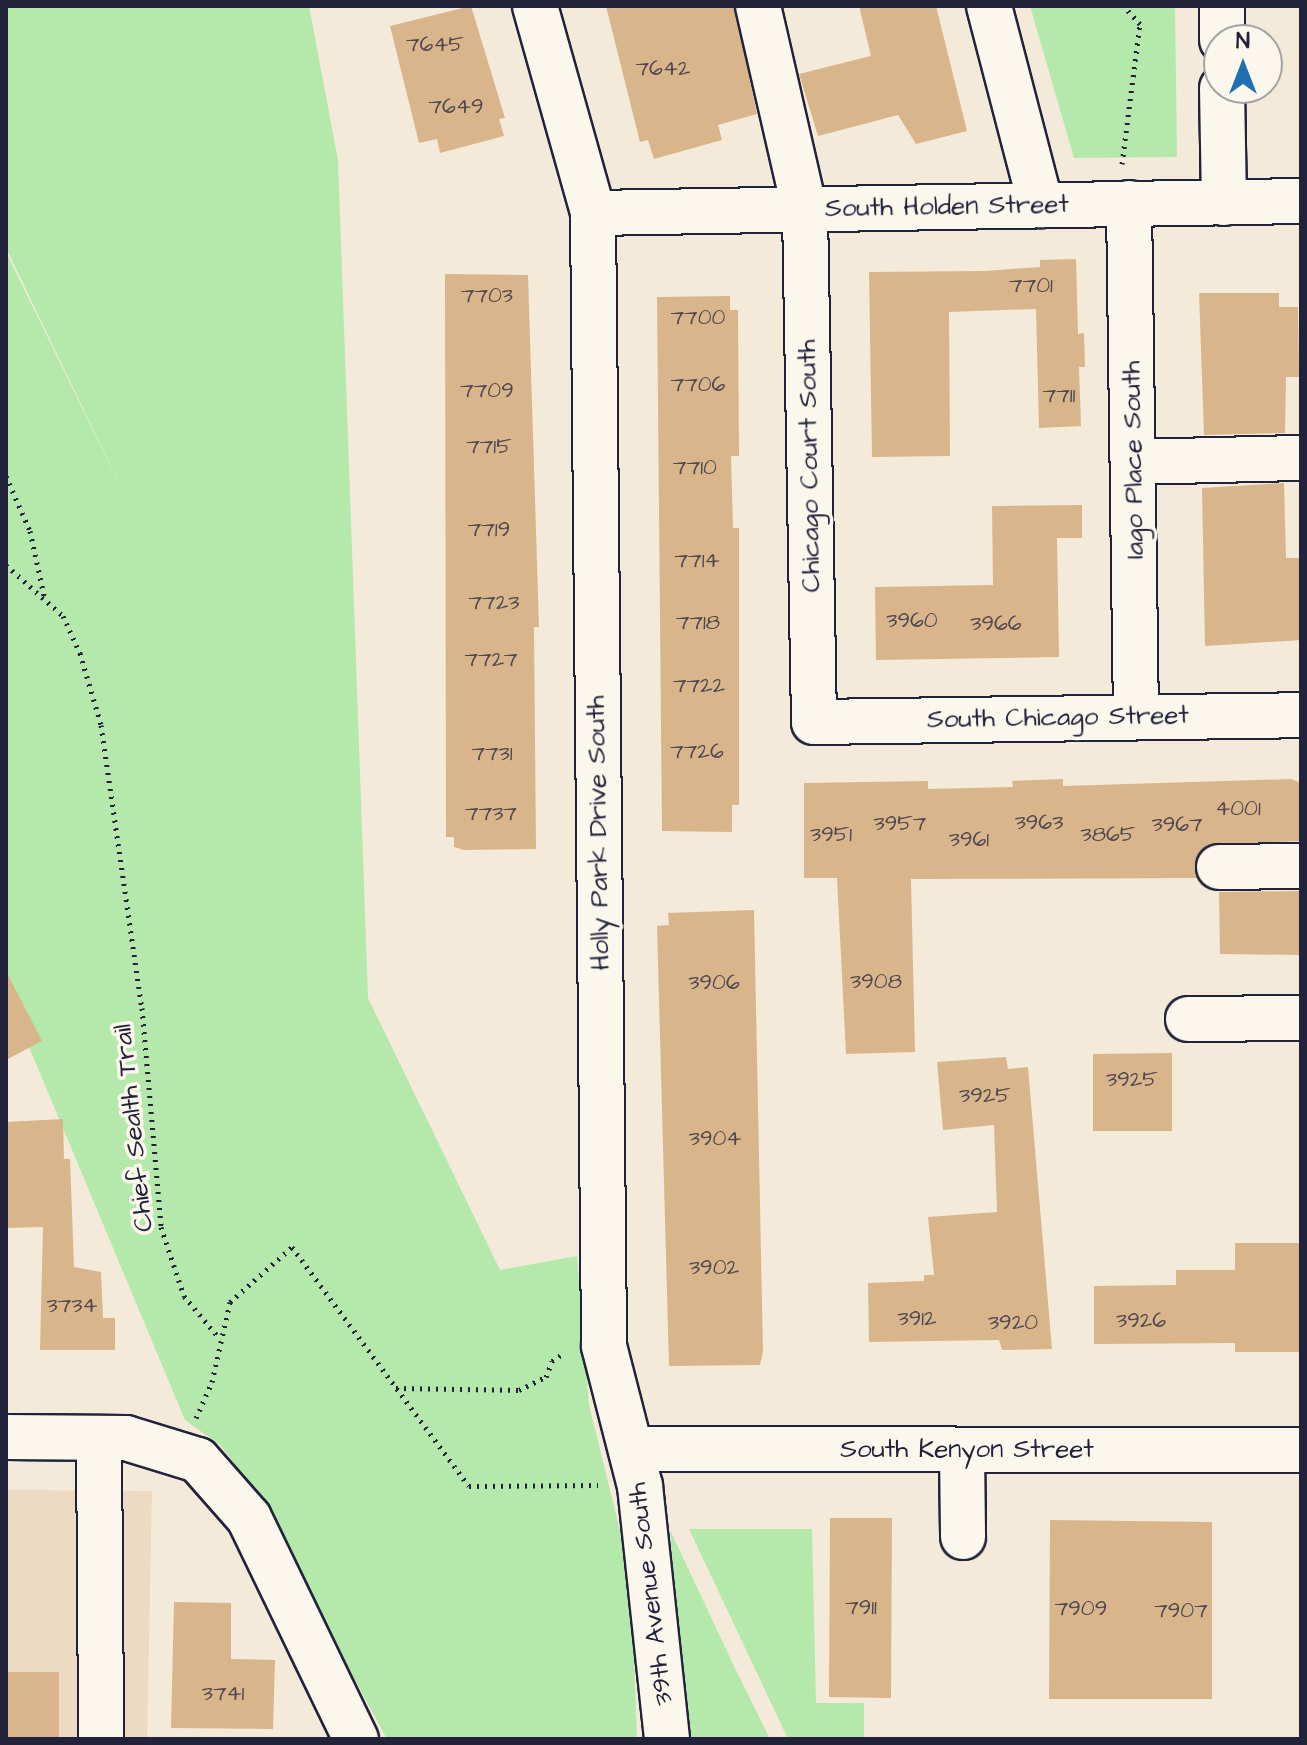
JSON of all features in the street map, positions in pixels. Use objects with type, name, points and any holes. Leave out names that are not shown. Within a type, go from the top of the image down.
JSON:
[{"type":"street","points":[[535,6],[593,213]]},
{"type":"street","name":"Chicago Court South","points":[[758,6],[805,211],[814,722]]},
{"type":"street","points":[[989,6],[1041,205]]},
{"type":"street","points":[[1222,104],[1224,203]]},
{"type":"street","name":"South Holden Street","points":[[593,213],[1041,205],[1126,184],[1224,203],[1301,201]]},
{"type":"street","name":"Iago Place South","points":[[1126,184],[1134,462],[1136,717]]},
{"type":"street","name":"Holly Park Drive South","points":[[593,213],[604,1346],[622,1467]]},
{"type":"street","points":[[1134,462],[1301,458]]},
{"type":"street","name":"South Chicago Street","points":[[814,722],[1301,715]]},
{"type":"street","points":[[1219,867],[1301,866]]},
{"type":"street","points":[[1188,1019],[1301,1018]]},
{"type":"street","points":[[6,1437],[126,1438],[197,1445],[249,1518],[356,1739]]},
{"type":"street","points":[[99,1438],[101,1739]]},
{"type":"street","name":"South Kenyon Street","points":[[622,1467],[962,1451],[1301,1450]]},
{"type":"street","points":[[962,1451],[963,1537]]},
{"type":"street","name":"39th Avenue South","points":[[622,1467],[658,1625],[667,1739]]},
{"type":"path","points":[[1124,6],[1140,24],[1126,184]]},
{"type":"path","points":[[6,476],[30,531],[46,600]]},
{"type":"path","name":"Chief Sealth Trail","points":[[6,565],[63,616],[80,653],[101,725],[142,1008],[161,1227],[184,1296],[220,1339]]},
{"type":"path","points":[[197,1445],[230,1302],[292,1247],[469,1486],[622,1467]]},
{"type":"path","points":[[395,1388],[500,1394],[537,1384],[546,1377],[552,1361],[561,1354],[573,1356]]},
{"type":"shaded area","points":[[6,1490],[152,1491],[147,1739],[6,1739]]},
{"type":"green space","points":[[6,6],[309,6],[338,160],[368,998],[500,1270],[577,1256],[589,1405],[631,1575],[637,1739],[387,1739],[244,1476],[220,1445],[185,1420],[6,992],[6,252],[133,512],[6,248]]},
{"type":"green space","points":[[1030,6],[1175,6],[1177,157],[1074,158]]},
{"type":"green space","points":[[689,1529],[812,1529],[816,1703],[864,1703],[864,1739],[788,1739]]},
{"type":"green space","points":[[670,1530],[734,1666],[770,1739],[687,1739]]},
{"type":"building","points":[[471,6],[505,118],[499,119],[504,136],[440,153],[437,139],[419,143],[390,26]]},
{"type":"building","points":[[606,6],[734,6],[757,114],[718,125],[722,140],[654,159],[648,140],[640,142]]},
{"type":"building","points":[[859,6],[936,6],[967,131],[916,144],[898,115],[818,136],[799,74],[871,56]]},
{"type":"building","points":[[1076,259],[1078,334],[1084,333],[1085,367],[1079,367],[1081,426],[1039,428],[1036,309],[949,312],[950,456],[872,457],[869,272],[985,271],[1040,267],[1040,260]]},
{"type":"building","points":[[445,274],[528,275],[539,627],[534,627],[536,849],[464,850],[454,847],[454,837],[446,837]]},
{"type":"building","points":[[1199,293],[1279,293],[1279,307],[1298,307],[1299,377],[1286,377],[1285,433],[1204,435]]},
{"type":"building","points":[[730,296],[730,310],[738,310],[739,456],[731,456],[733,528],[739,528],[739,805],[732,805],[732,832],[662,831],[657,297]]},
{"type":"building","points":[[1284,483],[1286,558],[1301,558],[1301,640],[1205,646],[1202,488]]},
{"type":"building","points":[[1082,505],[1082,538],[1057,538],[1059,657],[876,660],[875,587],[993,585],[992,506]]},
{"type":"building","points":[[1063,779],[1063,786],[1291,779],[1301,783],[1301,841],[1207,845],[1197,856],[1197,878],[911,879],[915,1052],[846,1054],[837,878],[804,878],[804,783],[928,781],[928,789],[1013,787],[1012,781]]},
{"type":"building","points":[[1301,891],[1301,955],[1220,954],[1219,892]]},
{"type":"building","points":[[754,910],[763,1352],[760,1365],[669,1366],[657,926],[669,925],[668,913]]},
{"type":"building","points":[[6,971],[42,1041],[6,1060]]},
{"type":"building","points":[[1172,1053],[1172,1131],[1093,1131],[1093,1054]]},
{"type":"building","points":[[1006,1057],[1008,1069],[1028,1067],[1052,1349],[1002,1350],[999,1340],[869,1342],[868,1283],[924,1281],[924,1275],[934,1275],[928,1217],[997,1212],[994,1125],[943,1130],[937,1062]]},
{"type":"building","points":[[63,1119],[64,1159],[70,1159],[74,1267],[101,1272],[103,1318],[115,1318],[115,1350],[40,1350],[43,1227],[6,1228],[6,1122]]},
{"type":"building","points":[[1235,1243],[1301,1243],[1301,1352],[1235,1352],[1235,1343],[1094,1344],[1094,1286],[1176,1285],[1176,1270],[1235,1270]]},
{"type":"building","points":[[830,1518],[892,1518],[891,1698],[829,1697]]},
{"type":"building","points":[[1050,1520],[1212,1522],[1212,1699],[1049,1699]]},
{"type":"building","points":[[174,1602],[231,1603],[231,1659],[275,1660],[273,1729],[171,1728]]},
{"type":"building","points":[[6,1672],[59,1672],[59,1739],[6,1739]]}]
